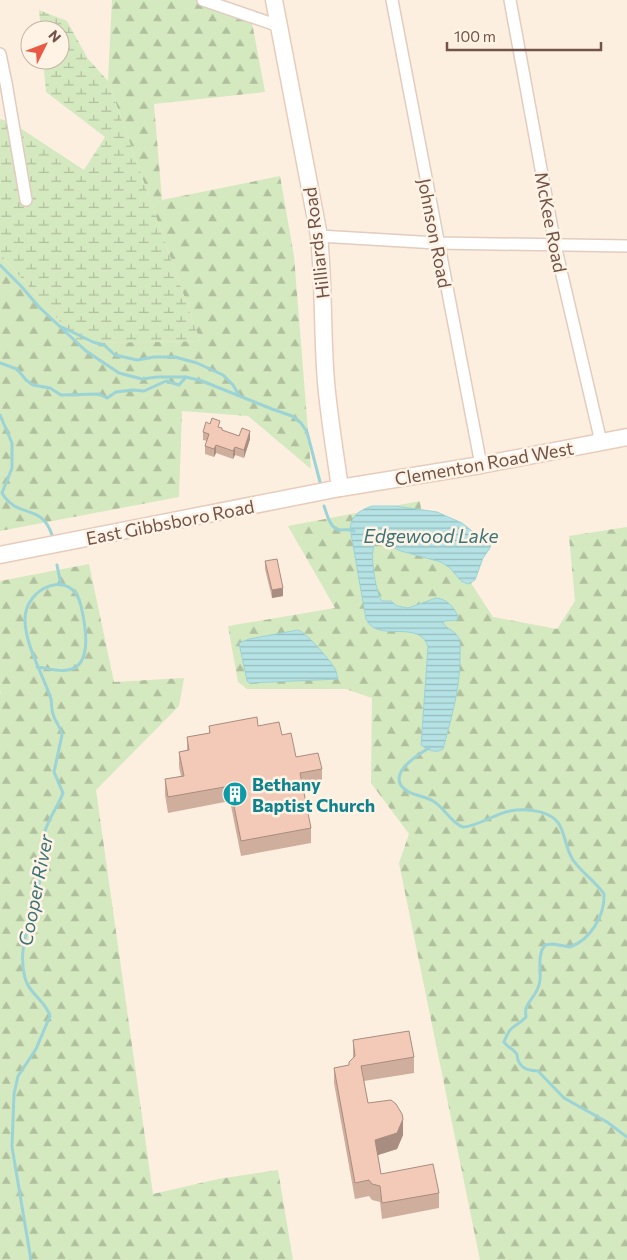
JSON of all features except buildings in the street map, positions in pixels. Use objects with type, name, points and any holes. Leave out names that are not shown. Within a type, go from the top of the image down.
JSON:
[{"type":"main road","name":"Hilliards Road","points":[[274,0],[319,236],[326,380],[340,488]]},
{"type":"main road","name":"Clementon Road West","points":[[340,488],[480,465],[627,437]]},
{"type":"main road","name":"East Gibbsboro Road","points":[[0,556],[340,488]]},
{"type":"street","points":[[203,0],[279,26]]},
{"type":"street","name":"Johnson Road","points":[[392,0],[480,465]]},
{"type":"street","name":"McKee Road","points":[[510,0],[555,245],[601,442]]},
{"type":"street","points":[[0,54],[26,200]]},
{"type":"street","points":[[319,236],[437,243],[627,246]]},
{"type":"green space","points":[[112,0],[217,0],[250,12],[265,92],[154,104],[162,200],[280,176],[294,256],[311,469],[248,416],[182,411],[179,497],[0,531],[0,254],[79,343],[200,341],[108,81]]},
{"type":"green space","points":[[39,10],[64,20],[40,20]]},
{"type":"green space","points":[[70,26],[88,59],[108,81],[200,341],[79,343],[0,254],[0,119],[11,122],[84,170],[105,137],[46,92],[44,70],[70,70]]},
{"type":"green space","points":[[420,501],[421,509],[491,541],[471,583],[493,617],[557,629],[575,601],[569,536],[627,527],[627,1260],[480,1260],[399,863],[409,834],[371,783],[372,698],[346,689],[247,689],[238,682],[228,626],[335,608],[288,526]]},
{"type":"green space","points":[[89,564],[114,682],[184,678],[179,706],[96,790],[153,1194],[218,1179],[278,1170],[293,1260],[0,1260],[0,581]]},
{"type":"water","name":"Edgewood Lake","points":[[372,506],[395,506],[437,512],[462,523],[477,535],[491,541],[490,548],[483,558],[475,580],[468,584],[461,581],[450,568],[441,562],[401,551],[379,541],[374,548],[374,576],[382,601],[391,601],[397,606],[408,608],[436,598],[449,604],[458,616],[457,620],[445,621],[443,623],[458,636],[460,641],[460,670],[443,749],[437,751],[432,751],[421,745],[428,647],[423,638],[416,634],[379,630],[371,626],[366,619],[350,528],[357,514]]},
{"type":"water","points":[[298,630],[307,636],[325,655],[334,667],[338,679],[250,683],[247,681],[239,643],[249,639]]},
{"type":"waterway","points":[[0,265],[39,307],[86,351],[119,373],[142,379],[186,377],[202,381],[292,416],[301,423],[307,432],[320,482]]},
{"type":"waterway","points":[[62,327],[93,342],[104,345],[115,355],[137,360],[154,357],[175,357],[197,363],[223,375],[233,385],[239,395]]},
{"type":"waterway","points":[[0,363],[17,369],[33,385],[50,388],[61,395],[99,394],[107,398],[116,392],[144,391],[166,381],[179,385],[186,377]]},
{"type":"waterway","name":"Cooper River","points":[[0,415],[12,443],[12,468],[2,493],[15,506],[42,518],[52,535]]},
{"type":"waterway","points":[[324,506],[334,527],[341,530],[354,531]]},
{"type":"waterway","name":"Cooper River","points":[[57,565],[61,585]]},
{"type":"waterway","name":"Cooper River","points":[[31,1260],[12,1147],[14,1094],[18,1076],[36,1049],[50,1016],[45,1006],[27,984],[23,966],[23,954],[24,942],[37,896],[45,831],[63,793],[54,772],[62,735],[54,717],[48,689],[39,670],[35,660],[31,650],[25,619],[27,608],[33,598],[41,591],[50,586],[60,585],[69,587],[76,594],[81,606],[86,633],[85,652],[82,661],[76,667],[68,670],[56,670],[41,667],[37,667]]},
{"type":"waterway","points":[[429,748],[405,766],[401,773],[399,779],[401,785],[407,791],[433,801],[463,827],[475,825],[510,811],[531,810],[552,817],[561,828],[573,860],[604,894],[604,902],[599,919],[584,939],[570,947],[553,944],[545,945],[540,957],[539,985],[527,1006],[526,1017],[511,1029],[504,1042],[517,1054],[518,1060],[524,1068],[538,1071],[564,1098],[607,1122],[627,1137]]},
{"type":"place","name":"Bethany Baptist Church","points":[[235,794]]}]
